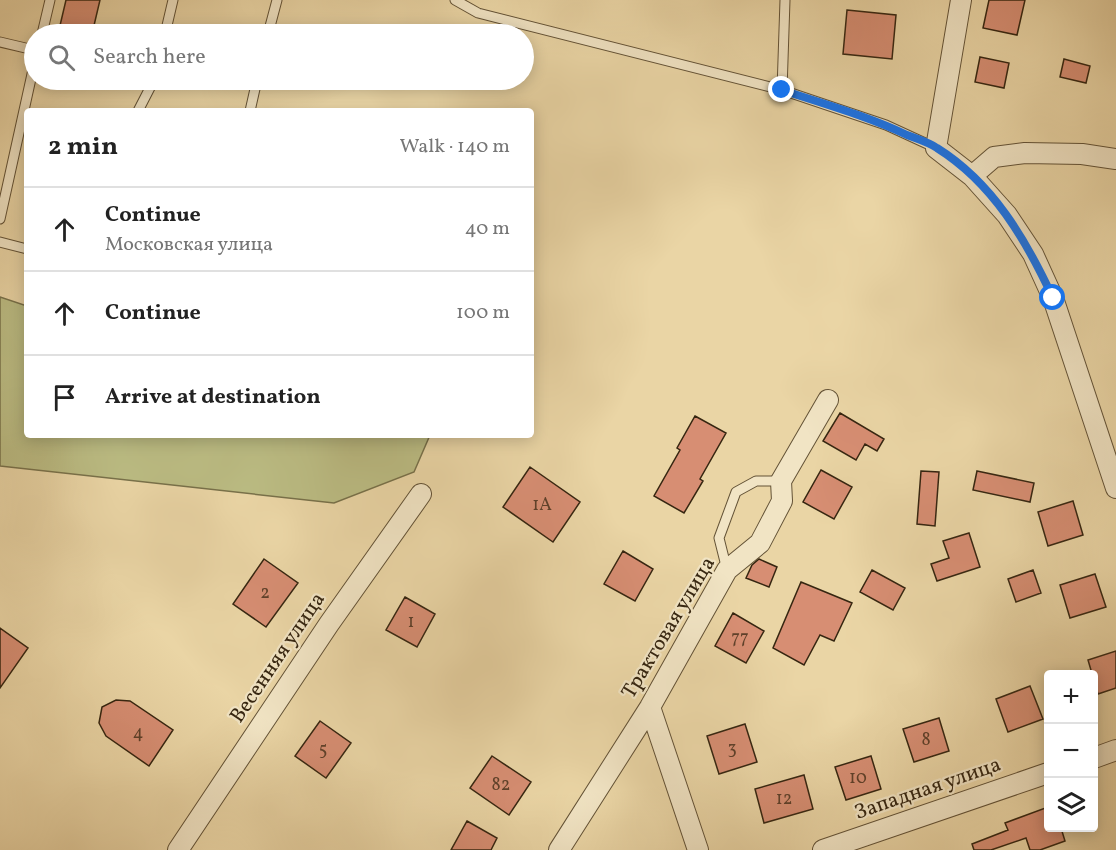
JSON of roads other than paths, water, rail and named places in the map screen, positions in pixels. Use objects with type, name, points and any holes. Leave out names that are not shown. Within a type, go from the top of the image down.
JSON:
[{"type":"street","points":[[961,0],[936,148],[972,176],[1008,215],[1033,254],[1053,298],[1116,488]]},
{"type":"street","points":[[972,176],[994,157],[1025,153],[1082,154],[1116,159]]},
{"type":"street","name":"Трактовая улица","points":[[559,850],[650,707],[728,570],[760,543],[783,501],[781,481],[828,400]]},
{"type":"street","name":"Весенняя улица","points":[[178,850],[329,624],[421,494]]},
{"type":"street","points":[[650,707],[698,850]]},
{"type":"street","points":[[1098,757],[1116,750]]},
{"type":"street","name":"Западная улица","points":[[823,850],[1044,774]]},
{"type":"lane","points":[[44,24],[50,0]]},
{"type":"lane","points":[[167,24],[173,0]]},
{"type":"lane","points":[[271,24],[277,0]]},
{"type":"lane","points":[[455,0],[478,13],[521,24]]},
{"type":"lane","points":[[782,90],[785,0]]},
{"type":"lane","points":[[534,27],[782,90],[886,125],[936,148]]},
{"type":"lane","points":[[0,42],[24,48]]},
{"type":"lane","points":[[25,108],[28,90]]},
{"type":"lane","points":[[140,108],[149,90]]},
{"type":"lane","points":[[251,108],[255,90]]},
{"type":"lane","points":[[0,219],[24,110]]},
{"type":"lane","points":[[0,242],[24,248]]},
{"type":"lane","points":[[728,570],[720,538],[736,492],[756,481],[781,481]]}]
